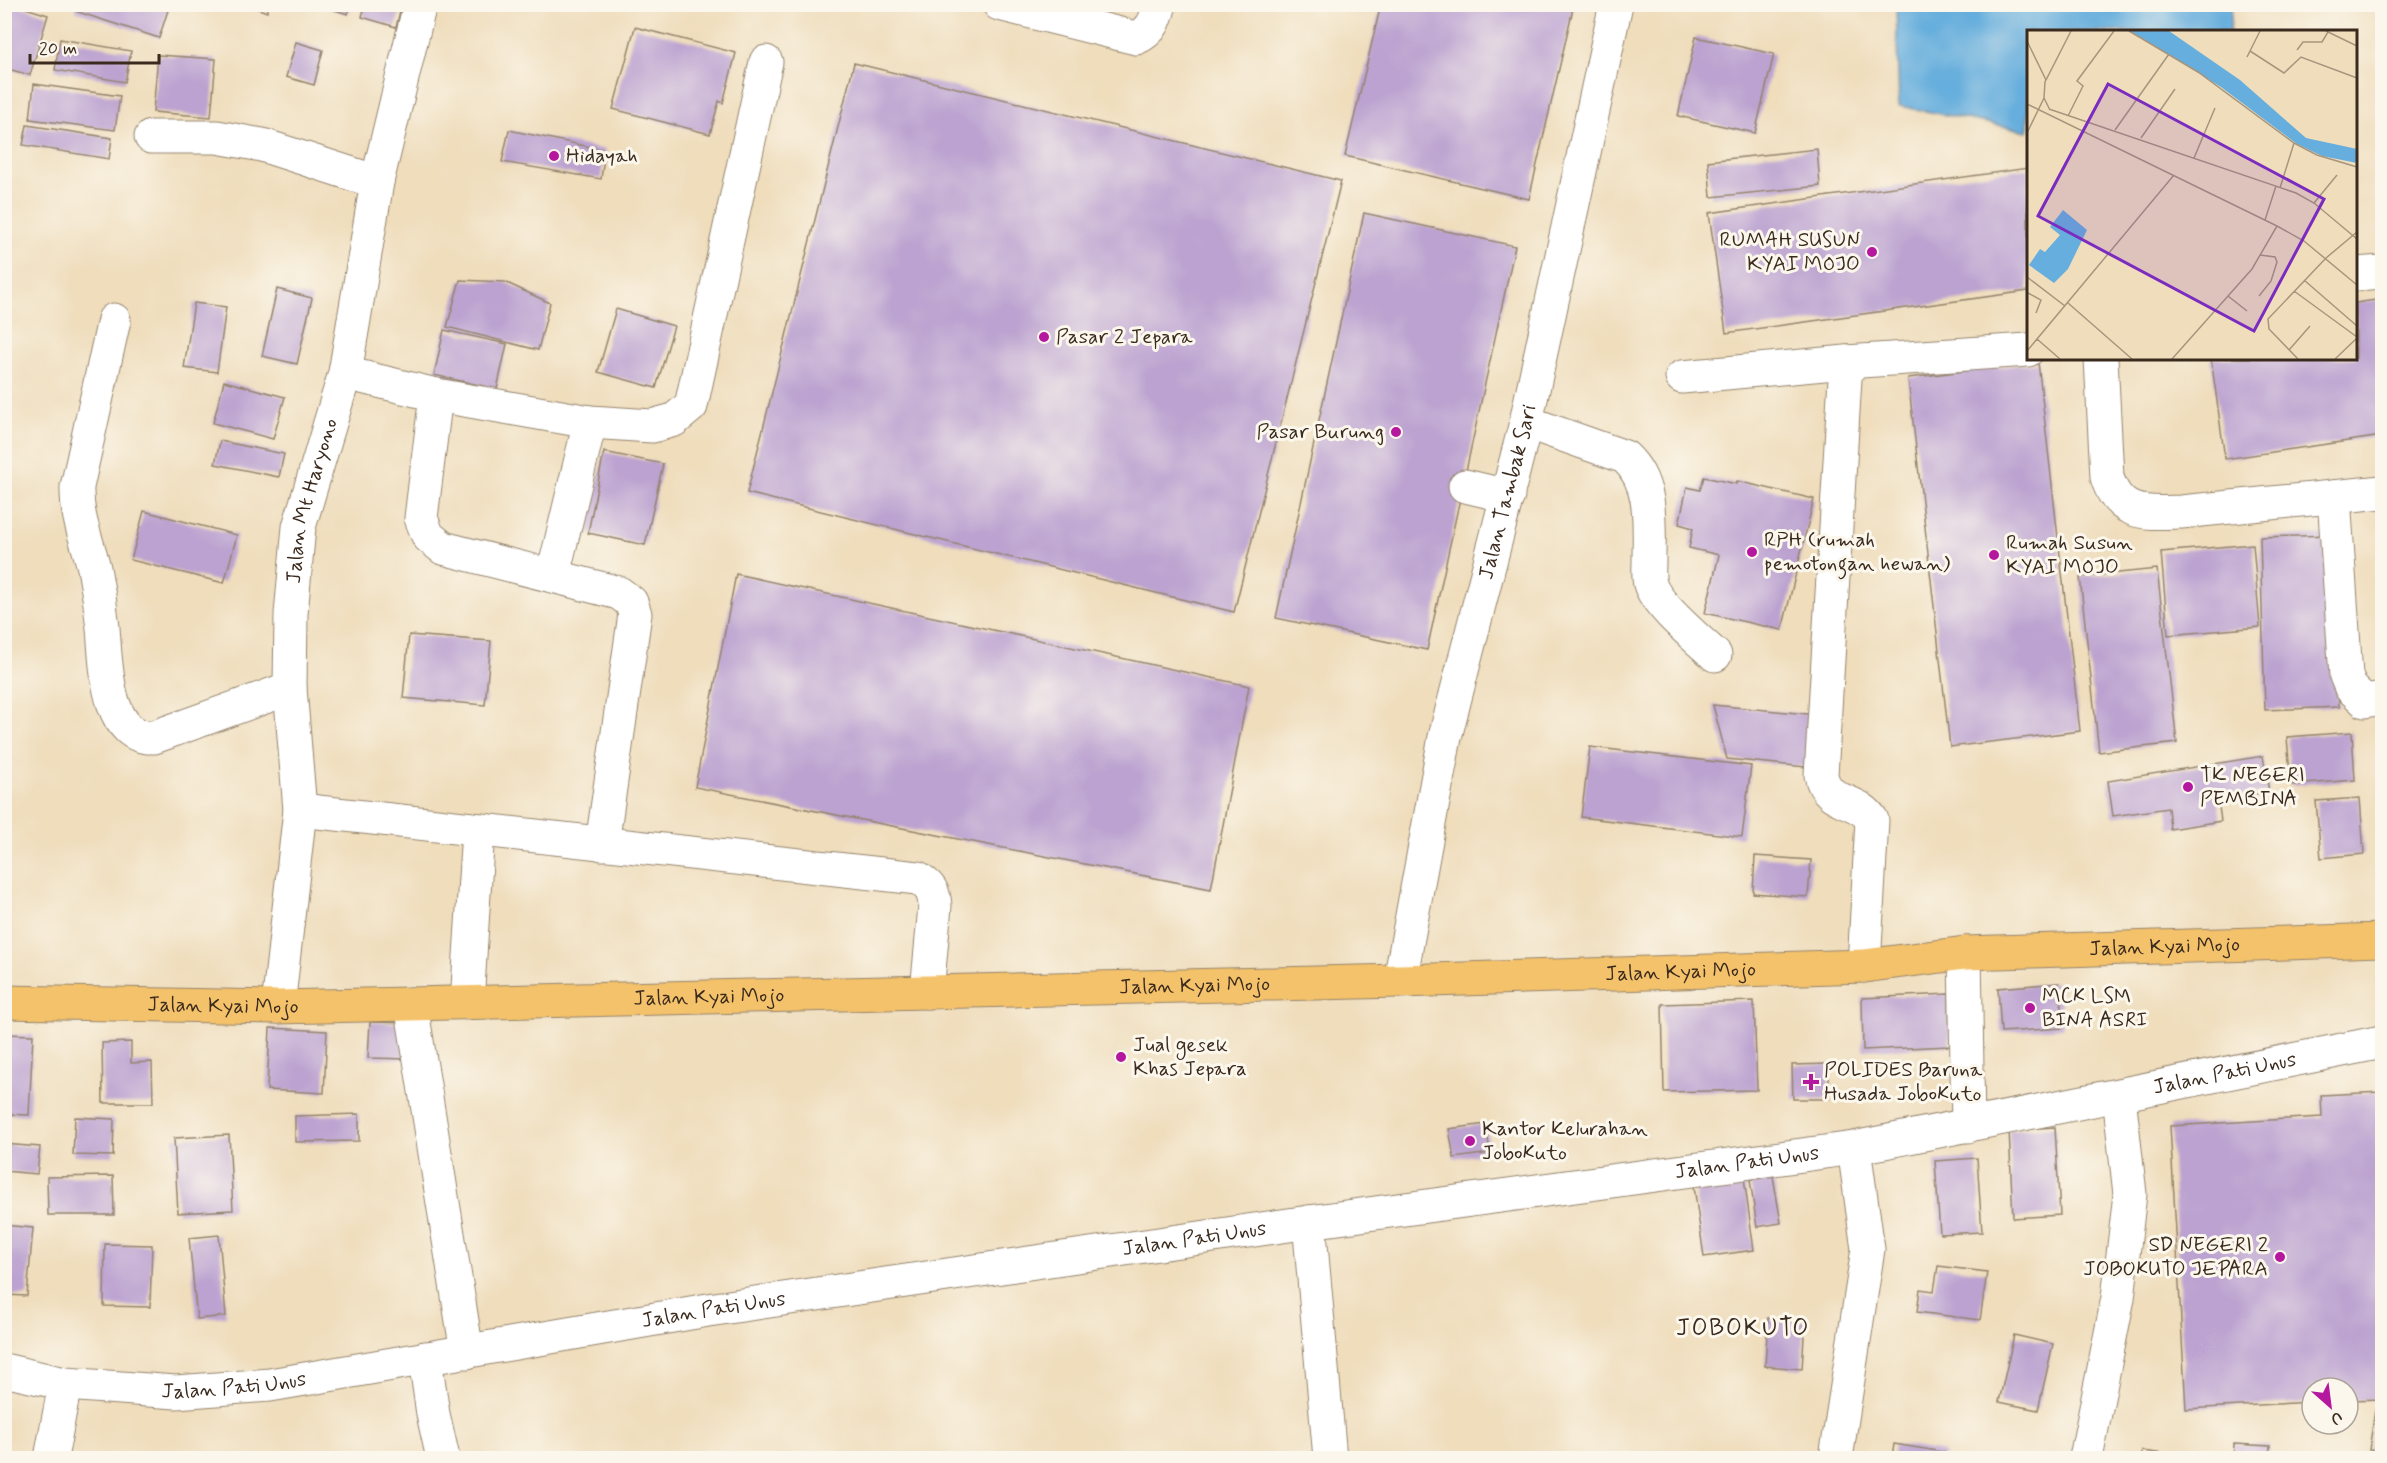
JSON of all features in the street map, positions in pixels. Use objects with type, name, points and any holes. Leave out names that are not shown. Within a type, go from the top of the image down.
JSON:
[{"type":"main road","name":"Jalan Kyai Mojo","points":[[4,1002],[278,1007],[1400,981],[1864,966],[1965,953],[2382,940]]},
{"type":"street","name":"Jalan Mt Haryono","points":[[278,1007],[300,810],[290,688],[291,614],[299,526],[345,373],[377,182],[420,4]]},
{"type":"street","points":[[999,4],[1136,38],[1146,33],[1154,24],[1160,4]]},
{"type":"street","name":"Jalan Tambak Sari","points":[[1400,981],[1445,737],[1526,422],[1616,4]]},
{"type":"street","points":[[345,373],[436,395],[590,422],[652,426],[674,420],[691,406],[766,62]]},
{"type":"street","points":[[151,137],[217,137],[262,145],[377,182]]},
{"type":"street","points":[[2357,274],[2382,272]]},
{"type":"street","points":[[114,320],[77,487],[76,504],[94,567],[103,626],[108,688],[112,701],[133,733],[146,738],[290,688]]},
{"type":"street","points":[[1682,377],[1846,362],[2027,350]]},
{"type":"street","points":[[2101,360],[2107,477],[2111,491],[2119,502],[2131,509],[2149,513],[2382,492]]},
{"type":"street","points":[[1846,362],[1821,775],[1823,785],[1829,793],[1868,813],[1872,820],[1864,966]]},
{"type":"street","points":[[436,395],[421,518],[428,536],[443,548],[553,574],[618,593],[631,602],[635,614],[602,844]]},
{"type":"street","points":[[553,574],[590,422]]},
{"type":"street","points":[[1526,422],[1625,457],[1636,467],[1644,484],[1648,506],[1650,582],[1657,599],[1715,655]]},
{"type":"street","points":[[1465,486],[1508,496]]},
{"type":"street","points":[[2334,497],[2346,676],[2351,688],[2365,701],[2382,698]]},
{"type":"street","points":[[300,810],[918,878],[928,885],[934,893],[935,900],[927,992]]},
{"type":"street","points":[[467,1003],[478,831]]},
{"type":"street","points":[[1965,953],[1968,1126]]},
{"type":"street","points":[[411,1004],[467,1352]]},
{"type":"street","name":"Jalan Pati Unus","points":[[4,1370],[65,1384],[176,1392],[270,1384],[708,1310],[1309,1222],[1854,1149],[2382,1042]]},
{"type":"street","points":[[2086,1458],[2118,1298],[2130,1194],[2119,1096]]},
{"type":"street","points":[[1836,1458],[1868,1249],[1854,1149]]},
{"type":"street","points":[[1309,1222],[1330,1458]]},
{"type":"street","points":[[425,1358],[433,1414],[443,1458]]},
{"type":"street","points":[[51,1458],[65,1384]]},
{"type":"water","points":[[2232,4],[2230,30],[2027,30],[2027,131],[1899,106],[1896,5]]},
{"type":"building","points":[[4,4],[13,4],[48,15],[30,75],[4,68]]},
{"type":"building","points":[[77,4],[170,4],[159,38],[75,11]]},
{"type":"building","points":[[244,4],[269,4],[267,12]]},
{"type":"building","points":[[315,4],[351,4],[348,14]]},
{"type":"building","points":[[365,4],[402,4],[396,27],[362,17]]},
{"type":"building","points":[[1381,4],[1574,4],[1529,199],[1345,156]]},
{"type":"building","points":[[635,27],[736,53],[723,103],[719,101],[710,134],[613,109]]},
{"type":"building","points":[[1696,37],[1774,54],[1755,133],[1678,116]]},
{"type":"building","points":[[60,39],[131,51],[125,82],[55,70]]},
{"type":"building","points":[[296,42],[323,50],[314,85],[286,77]]},
{"type":"building","points":[[158,55],[216,59],[211,117],[153,112]]},
{"type":"building","name":"Pasar 2 Jepara","points":[[854,63],[1341,181],[1234,612],[747,493]]},
{"type":"building","points":[[34,84],[120,96],[115,130],[30,119]]},
{"type":"building","points":[[27,125],[112,138],[109,159],[23,145]]},
{"type":"building","name":"Hidayah","points":[[509,130],[605,150],[601,179],[502,162]]},
{"type":"building","points":[[1817,149],[1820,186],[1711,197],[1708,161]]},
{"type":"building","name":"RUMAH SUSUN KYAI MOJO","points":[[2027,168],[2027,291],[1726,333],[1709,213]]},
{"type":"building","name":"Pasar Burung","points":[[1364,213],[1515,246],[1427,650],[1276,618]]},
{"type":"building","points":[[460,280],[505,282],[550,303],[538,350],[447,327]]},
{"type":"building","points":[[277,289],[312,298],[297,364],[262,356]]},
{"type":"building","points":[[2382,299],[2382,436],[2225,459],[2211,360],[2357,360],[2357,303]]},
{"type":"building","points":[[194,303],[226,307],[217,372],[184,368]]},
{"type":"building","points":[[616,309],[674,326],[656,388],[598,372]]},
{"type":"building","points":[[444,330],[507,344],[497,389],[434,375]]},
{"type":"building","name":"Rumah Susun KYAI MOJO","points":[[2038,362],[2080,731],[1950,747],[1908,378]]},
{"type":"building","points":[[224,381],[285,397],[273,439],[213,423]]},
{"type":"building","points":[[220,441],[284,454],[279,477],[215,464]]},
{"type":"building","points":[[604,452],[663,464],[645,545],[588,533]]},
{"type":"building","name":"RPH (rumah pemotongan hewan)","points":[[1704,477],[1737,484],[1737,481],[1814,499],[1782,630],[1705,613],[1719,555],[1689,548],[1693,528],[1679,524],[1687,487],[1700,490]]},
{"type":"building","points":[[144,511],[237,535],[224,583],[131,560]]},
{"type":"building","points":[[2334,535],[2339,707],[2265,710],[2260,537]]},
{"type":"building","points":[[2253,544],[2260,627],[2168,635],[2161,552]]},
{"type":"building","points":[[2157,569],[2177,743],[2099,752],[2080,577]]},
{"type":"building","points":[[736,574],[1249,686],[1211,889],[695,787]]},
{"type":"building","points":[[409,635],[491,641],[485,705],[403,698]]},
{"type":"building","points":[[1713,705],[1818,715],[1816,768],[1727,759]]},
{"type":"building","points":[[2352,732],[2355,780],[2291,785],[2287,737]]},
{"type":"building","points":[[1590,747],[1751,766],[1742,837],[1581,817]]},
{"type":"building","name":"TK NEGERI PEMBINA","points":[[2263,756],[2269,792],[2218,800],[2221,821],[2170,829],[2168,808],[2113,816],[2108,781]]},
{"type":"building","points":[[2360,798],[2364,854],[2321,858],[2316,801]]},
{"type":"building","points":[[1755,856],[1811,860],[1808,897],[1753,893]]},
{"type":"building","name":"MCK LSM BINA ASRI","points":[[2059,983],[2063,1028],[2001,1032],[1998,988]]},
{"type":"building","points":[[1949,994],[1950,1046],[1863,1050],[1862,998]]},
{"type":"building","points":[[1754,1001],[1757,1090],[1664,1092],[1662,1004]]},
{"type":"building","points":[[370,1022],[411,1023],[410,1059],[368,1058]]},
{"type":"building","points":[[270,1028],[327,1031],[324,1093],[267,1090]]},
{"type":"building","points":[[4,1034],[33,1035],[29,1115],[4,1114]]},
{"type":"building","points":[[131,1042],[131,1063],[152,1062],[153,1103],[103,1103],[102,1043]]},
{"type":"building","name":"POLIDES Baruna Husada JoboKuto","points":[[1829,1064],[1829,1099],[1793,1099],[1792,1065]]},
{"type":"building","name":"SD NEGERI 2 JOBOKUTO JEPARA","points":[[2382,1092],[2382,1399],[2360,1400],[2360,1376],[2300,1376],[2300,1403],[2186,1409],[2170,1126],[2322,1117],[2321,1095]]},
{"type":"building","points":[[359,1114],[359,1141],[295,1142],[295,1116]]},
{"type":"building","points":[[75,1117],[114,1119],[113,1156],[73,1155]]},
{"type":"building","name":"Kantor Kelurahan JoboKuto","points":[[1486,1124],[1490,1153],[1454,1158],[1449,1129]]},
{"type":"building","points":[[2055,1127],[2060,1215],[2013,1218],[2009,1130]]},
{"type":"building","points":[[229,1135],[233,1210],[178,1213],[174,1138]]},
{"type":"building","points":[[4,1144],[40,1147],[37,1174],[4,1171]]},
{"type":"building","points":[[1977,1158],[1982,1232],[1940,1234],[1935,1161]]},
{"type":"building","points":[[113,1176],[114,1215],[48,1215],[47,1177]]},
{"type":"building","points":[[1773,1176],[1781,1223],[1757,1227],[1750,1180]]},
{"type":"building","points":[[1744,1178],[1754,1250],[1704,1257],[1694,1186]]},
{"type":"building","points":[[4,1225],[33,1228],[27,1296],[4,1295]]},
{"type":"building","points":[[219,1235],[226,1316],[197,1319],[189,1238]]},
{"type":"building","points":[[105,1244],[152,1245],[150,1307],[104,1306]]},
{"type":"building","points":[[1938,1266],[1987,1272],[1980,1320],[1917,1312],[1920,1289],[1934,1291]]},
{"type":"building","points":[[1768,1318],[1805,1321],[1802,1369],[1765,1366]]},
{"type":"building","points":[[2014,1335],[2053,1344],[2038,1410],[1999,1402]]},
{"type":"building","points":[[2375,1410],[2382,1411],[2382,1451],[2369,1450]]},
{"type":"building","points":[[1894,1444],[1944,1452],[1943,1458],[1892,1458]]},
{"type":"building","points":[[2234,1444],[2270,1446],[2269,1458],[2233,1458]]},
{"type":"building","points":[[2142,1451],[2188,1457],[2188,1458],[2141,1458]]},
{"type":"place","name":"Hidayah","points":[[554,156]]},
{"type":"place","name":"RUMAH SUSUN KYAI MOJO","points":[[1872,252]]},
{"type":"place","name":"Pasar 2 Jepara","points":[[1044,337]]},
{"type":"place","name":"Pasar Burung","points":[[1396,432]]},
{"type":"place","name":"RPH (rumah pemotongan hewan)","points":[[1752,552]]},
{"type":"place","name":"Rumah Susun KYAI MOJO","points":[[1994,555]]},
{"type":"place","name":"TK NEGERI PEMBINA","points":[[2188,787]]},
{"type":"place","name":"MCK LSM BINA ASRI","points":[[2030,1008]]},
{"type":"place","name":"Jual gesek Khas Jepara","points":[[1121,1057]]},
{"type":"place","name":"POLIDES Baruna Husada JoboKuto","points":[[1811,1082]]},
{"type":"place","name":"Kantor Kelurahan JoboKuto","points":[[1470,1141]]},
{"type":"place","name":"SD NEGERI 2 JOBOKUTO JEPARA","points":[[2280,1257]]},
{"type":"district","name":"JOBOKUTO","points":[[1743,1328]]}]
